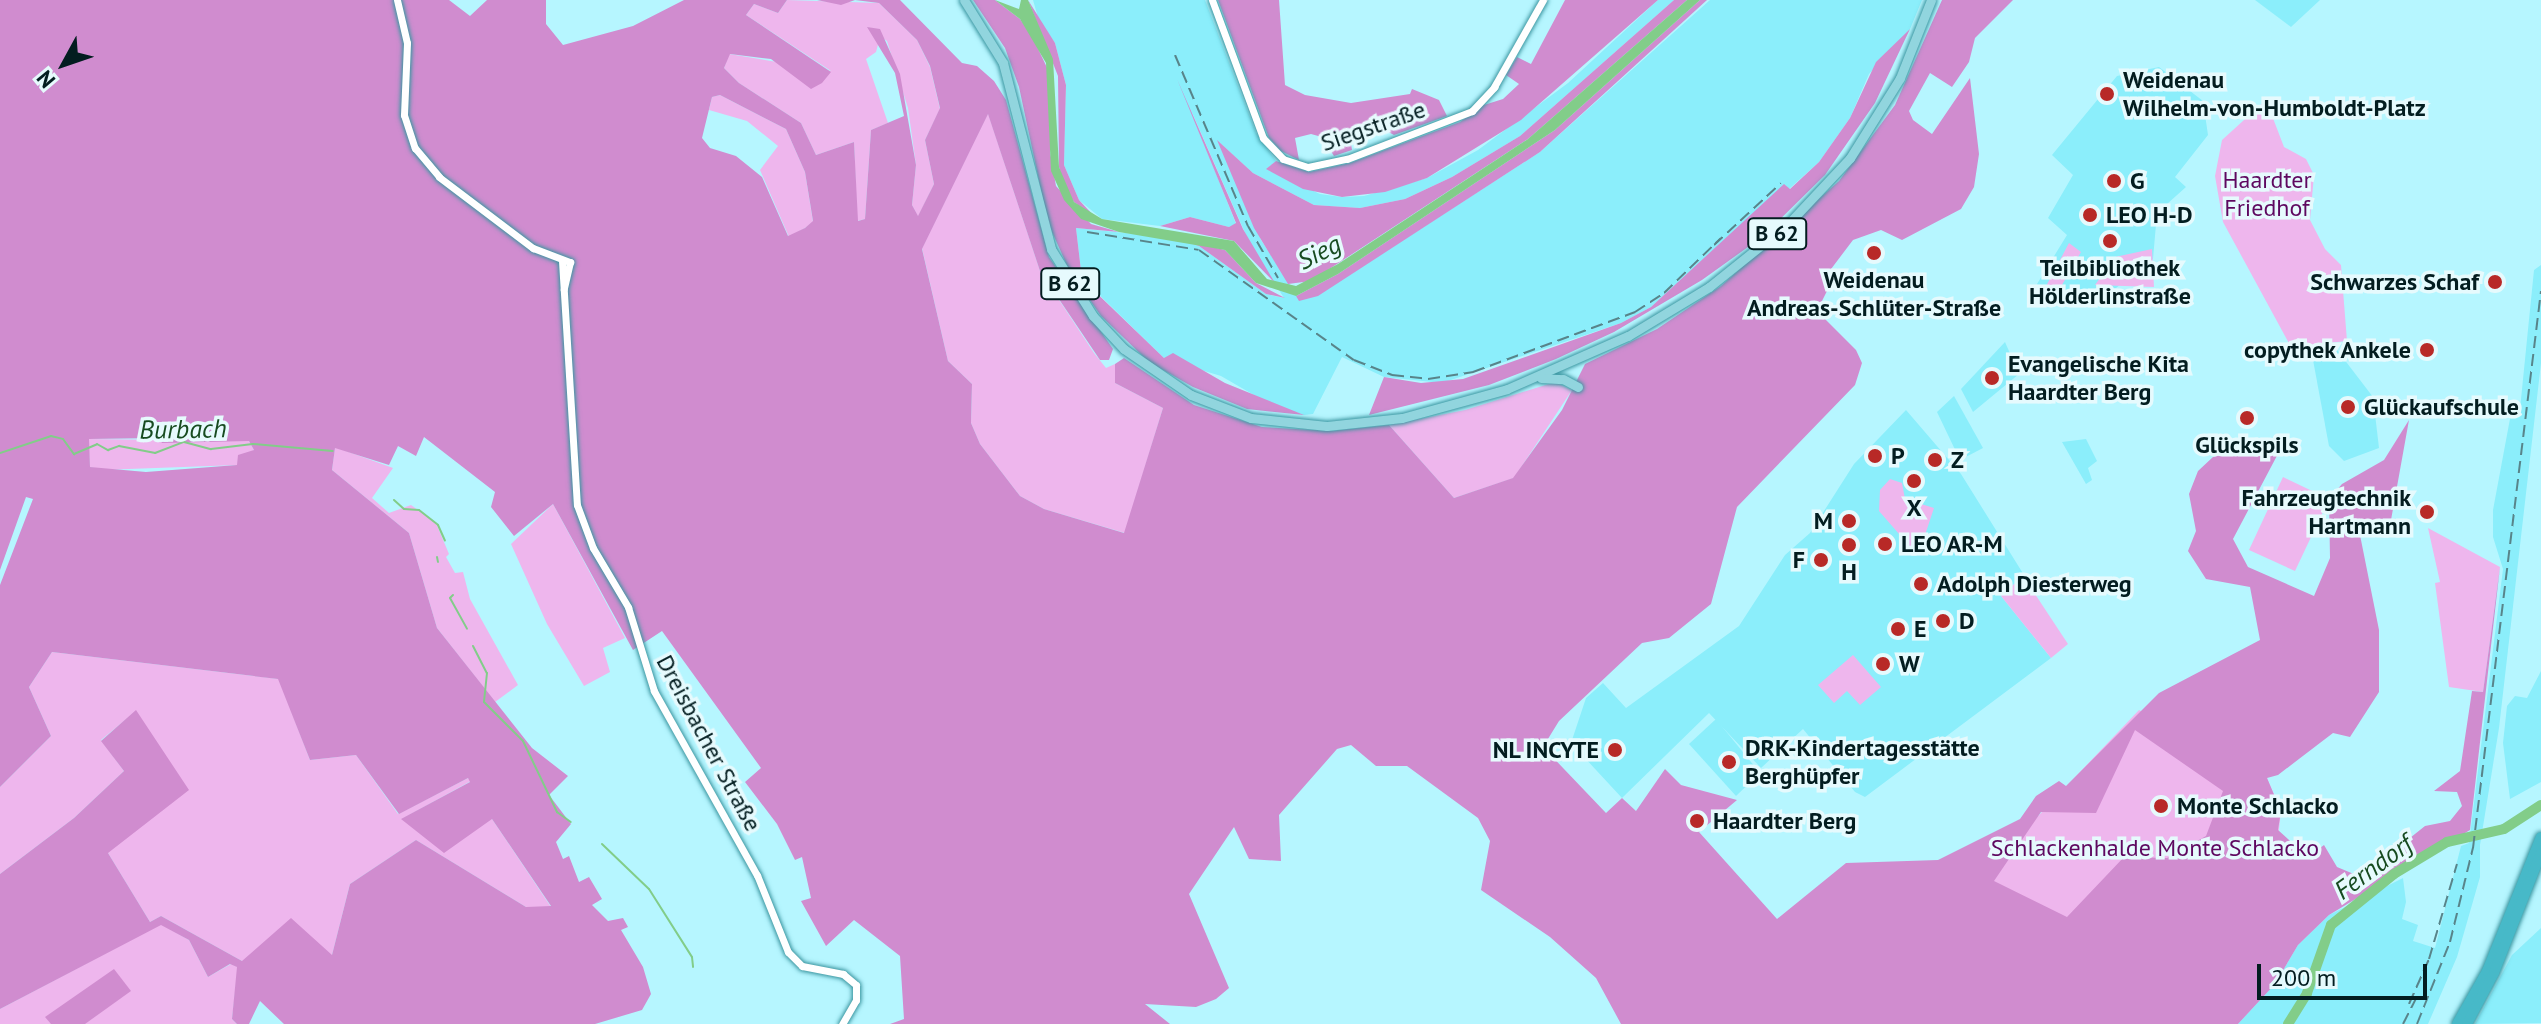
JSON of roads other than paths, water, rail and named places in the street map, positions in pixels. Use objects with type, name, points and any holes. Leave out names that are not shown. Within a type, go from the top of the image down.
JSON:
[{"type":"highway","points":[[2457,1024],[2487,971],[2541,837]]},
{"type":"highway","points":[[2467,1024],[2494,973],[2541,853]]},
{"type":"main road","name":"B 62","points":[[964,0],[1003,63],[1040,217],[1060,267],[1108,333],[1157,374],[1232,412],[1327,426],[1426,412],[1534,378],[1670,312],[1769,240],[1842,168],[1904,70],[1931,0]]},
{"type":"main road","points":[[1534,378],[1557,377],[1578,387]]},
{"type":"street","name":"Dreisbacher Straße","points":[[397,0],[407,43],[404,115],[415,148],[439,177],[533,248],[566,262],[564,291],[577,505],[593,548],[628,607],[654,691],[757,875],[788,952],[802,966],[843,974],[856,985],[856,1000],[842,1024]]},
{"type":"street","name":"Siegstraße","points":[[1212,0],[1263,138],[1283,159],[1308,167],[1347,159],[1472,111],[1494,87],[1543,0]]},
{"type":"waterway","name":"Burbach","points":[[0,453],[51,436],[63,439],[74,454],[97,444],[108,450],[119,446],[155,453],[184,442],[211,449],[253,444],[333,451]]},
{"type":"waterway","name":"Burbach","points":[[394,500],[404,509],[419,510],[438,525],[445,541]]},
{"type":"waterway","name":"Burbach","points":[[437,557],[438,562]]},
{"type":"waterway","name":"Burbach","points":[[453,595],[450,598],[467,629]]},
{"type":"waterway","name":"Burbach","points":[[473,646],[487,673],[484,702],[523,741],[557,812],[571,822]]},
{"type":"waterway","name":"Ferndorf","points":[[2288,1024],[2307,993],[2331,925],[2394,874],[2447,842],[2504,829],[2541,805]]},
{"type":"waterway","name":"Burbach","points":[[602,844],[649,889],[692,957],[693,967]]},
{"type":"railway","points":[[1175,55],[1248,226],[1278,278]]},
{"type":"railway","points":[[1714,245],[1781,183]]},
{"type":"railway","points":[[1087,232],[1199,250],[1354,360],[1392,375],[1428,379],[1473,372],[1635,312],[1664,293],[1721,238]]},
{"type":"railway","points":[[2417,1024],[2450,942],[2473,848],[2541,291]]},
{"type":"railway","points":[[2409,1004],[2429,959],[2457,864]]},
{"type":"railway","points":[[2403,1024],[2418,995]]},
{"type":"place","name":"Weidenau Wilhelm-von-Humboldt-Platz","points":[[2107,94]]},
{"type":"place","name":"G","points":[[2114,181]]},
{"type":"place","name":"LEO H-D","points":[[2090,215]]},
{"type":"place","name":"Teilbibliothek Hölderlinstraße","points":[[2110,241]]},
{"type":"place","name":"Weidenau Andreas-Schlüter-Straße","points":[[1874,253]]},
{"type":"place","name":"Schwarzes Schaf","points":[[2495,282]]},
{"type":"place","name":"copythek Ankele","points":[[2427,350]]},
{"type":"place","name":"Evangelische Kita Haardter Berg","points":[[1992,378]]},
{"type":"place","name":"Glückaufschule","points":[[2348,407]]},
{"type":"place","name":"Glückspils","points":[[2247,418]]},
{"type":"place","name":"P","points":[[1875,456]]},
{"type":"place","name":"Z","points":[[1935,460]]},
{"type":"place","name":"X","points":[[1914,481]]},
{"type":"place","name":"Fahrzeugtechnik Hartmann","points":[[2427,512]]},
{"type":"place","name":"M","points":[[1849,521]]},
{"type":"place","name":"LEO AR-M","points":[[1885,544]]},
{"type":"place","name":"H","points":[[1849,545]]},
{"type":"place","name":"F","points":[[1821,560]]},
{"type":"place","name":"Adolph Diesterweg","points":[[1921,584]]},
{"type":"place","name":"D","points":[[1943,621]]},
{"type":"place","name":"E","points":[[1898,629]]},
{"type":"place","name":"W","points":[[1883,664]]},
{"type":"place","name":"NL INCYTE","points":[[1615,750]]},
{"type":"place","name":"DRK-Kindertagesstätte Berghüpfer","points":[[1729,762]]},
{"type":"place","name":"Monte Schlacko","points":[[2161,806]]},
{"type":"place","name":"Haardter Berg","points":[[1697,821]]},
{"type":"park label","name":"Haardter Friedhof","points":[[2267,194]]},
{"type":"park label","name":"Schlackenhalde Monte Schlacko","points":[[2155,848]]},
{"type":"water label","name":"Sieg","points":[[1319,252]]}]
